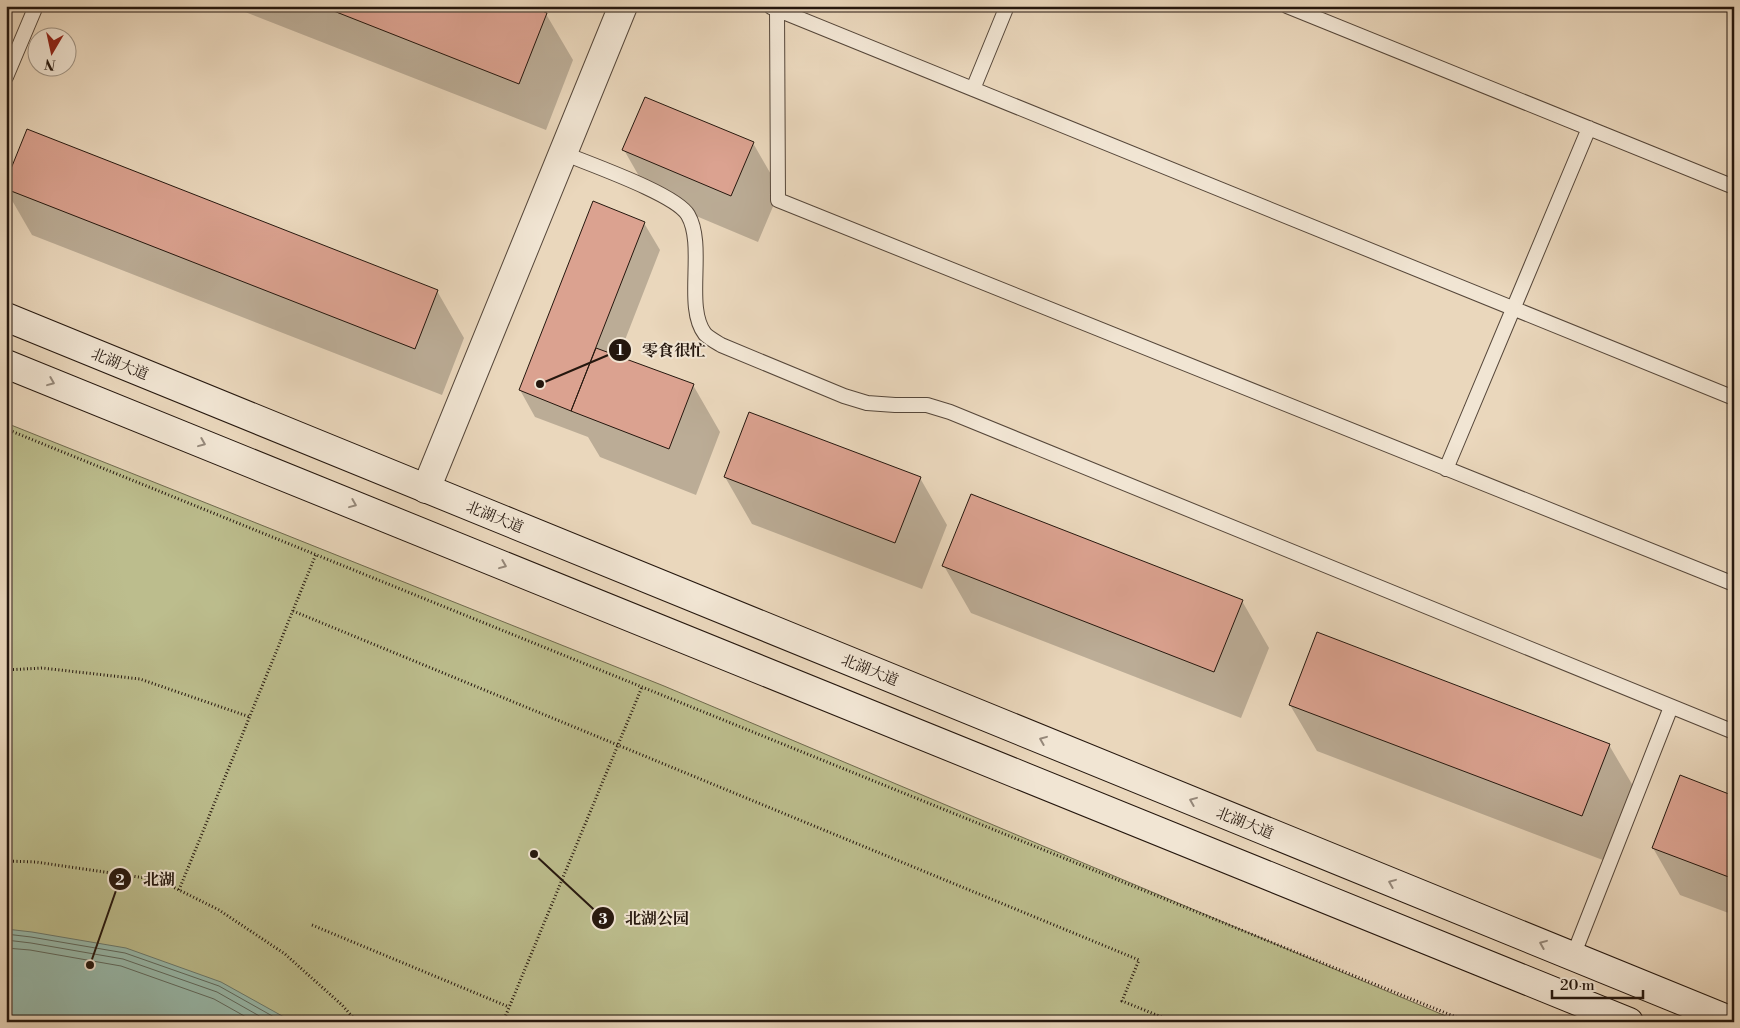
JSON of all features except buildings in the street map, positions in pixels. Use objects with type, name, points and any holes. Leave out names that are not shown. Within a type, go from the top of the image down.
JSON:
[{"type":"main road","points":[[426,489],[623,6]]},
{"type":"main road","name":"北湖大道","points":[[6,317],[1734,1022]]},
{"type":"main road","points":[[6,364],[1628,1022]]},
{"type":"lane","points":[[6,77],[36,6]]},
{"type":"lane","points":[[973,89],[1008,6]]},
{"type":"lane","points":[[1287,6],[1734,187]]},
{"type":"lane","points":[[1734,398],[773,8],[778,200],[1734,584]]},
{"type":"lane","points":[[1446,468],[1588,128]]},
{"type":"lane","points":[[563,153],[666,196],[688,214],[694,234],[697,316],[706,334],[721,345],[844,396],[867,403],[896,406],[927,405],[950,412],[1734,732]]},
{"type":"lane","points":[[1573,956],[1671,707]]},
{"type":"path","points":[[6,429],[1468,1022]]},
{"type":"path","points":[[179,890],[316,554]]},
{"type":"path","points":[[293,611],[1139,960],[1122,1001],[1174,1022]]},
{"type":"path","points":[[6,670],[42,668],[140,679],[250,718]]},
{"type":"path","points":[[503,1022],[642,686]]},
{"type":"path","points":[[6,861],[36,862],[159,880],[219,910],[285,954],[342,1005],[357,1022]]},
{"type":"path","points":[[312,925],[509,1007]]},
{"type":"green space","points":[[6,423],[664,686],[1460,1022],[6,1022]]},
{"type":"water","points":[[6,929],[126,948],[221,982],[293,1022],[6,1022]]},
{"type":"place","name":"零食很忙","points":[[540,384]]},
{"type":"place","name":"北湖公园","points":[[534,854]]},
{"type":"place","name":"北湖","points":[[90,965]]}]
